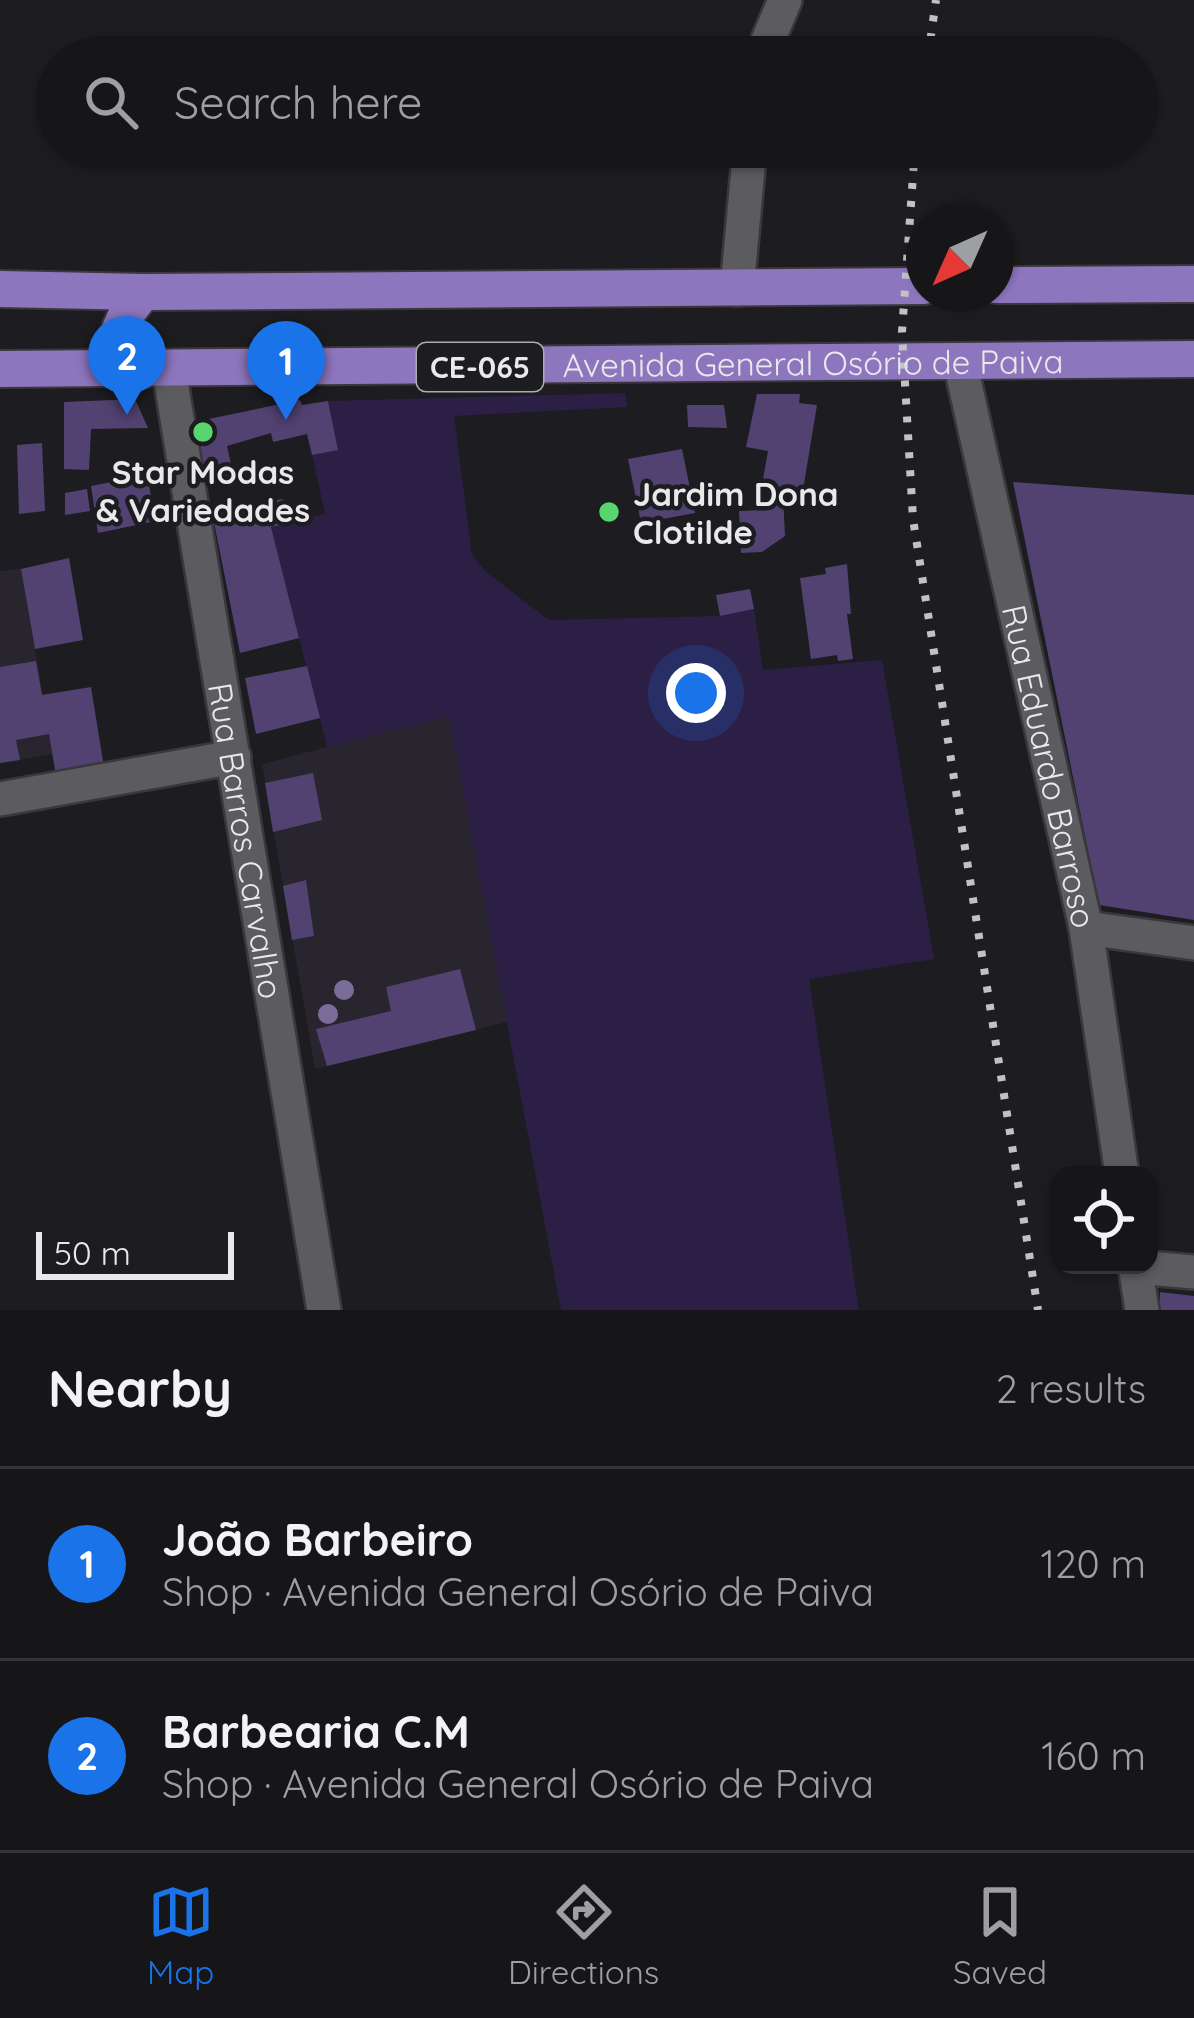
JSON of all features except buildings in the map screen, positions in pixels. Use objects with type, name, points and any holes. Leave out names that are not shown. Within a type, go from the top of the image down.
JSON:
[{"type":"main road","points":[[1014,286],[1194,284]]},
{"type":"main road","points":[[0,289],[906,286]]},
{"type":"main road","points":[[143,292],[120,329],[130,358],[156,370]]},
{"type":"main road","name":"Avenida General Osório de Paiva","points":[[0,369],[1194,359]]},
{"type":"street","points":[[769,36],[785,0]]},
{"type":"street","points":[[737,289],[748,168]]},
{"type":"street","name":"Rua Eduardo Barroso","points":[[960,362],[1086,928],[1121,1166]]},
{"type":"street","name":"Rua Barros Carvalho","points":[[156,370],[234,757],[324,1310]]},
{"type":"street","points":[[0,799],[234,757]]},
{"type":"street","points":[[1086,928],[1194,943]]},
{"type":"street","points":[[1158,1268],[1194,1272]]},
{"type":"street","points":[[1137,1274],[1142,1310]]},
{"type":"shaded area","points":[[625,393],[627,407],[454,416],[472,555],[486,572],[549,620],[720,616],[754,609],[763,670],[882,660],[934,959],[809,979],[859,1310],[561,1310],[449,716],[327,747],[271,527],[325,514],[312,455],[338,449],[328,401]]},
{"type":"shaded area","points":[[21,569],[53,754],[0,763],[0,571]]},
{"type":"shaded area","points":[[449,715],[507,1022],[315,1069],[262,764]]},
{"type":"railway","points":[[931,36],[936,0]]},
{"type":"railway","points":[[914,168],[902,332],[913,519],[1038,1310]]},
{"type":"place","name":"Barbearia C.M","points":[[127,415]]},
{"type":"place","name":"João Barbeiro","points":[[286,420]]},
{"type":"place","name":"Star Modas & Variedades","points":[[203,432]]},
{"type":"place","name":"Jardim Dona Clotilde","points":[[609,512]]}]
